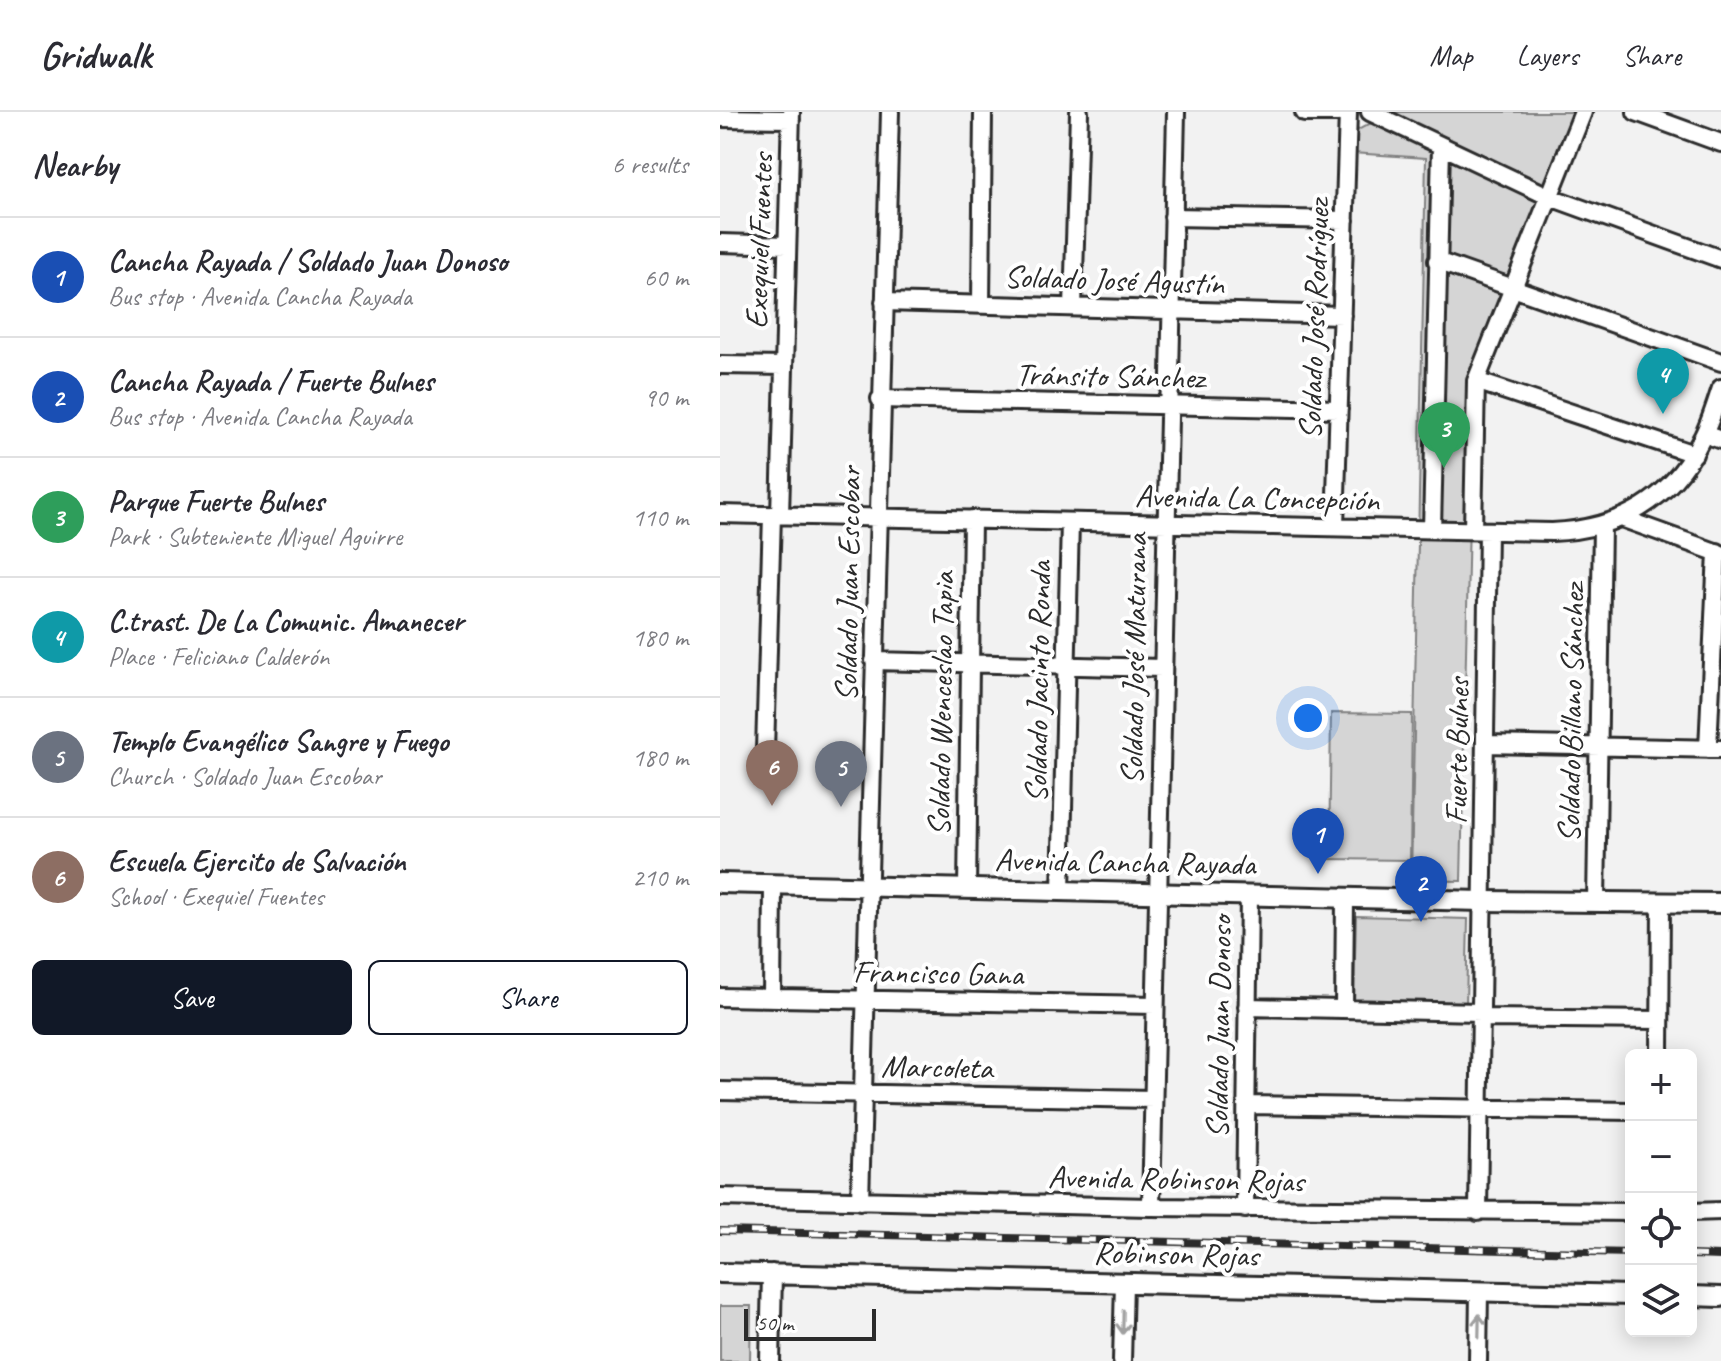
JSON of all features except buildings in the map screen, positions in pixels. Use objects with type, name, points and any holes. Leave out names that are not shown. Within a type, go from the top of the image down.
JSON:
[{"type":"street","name":"Soldado Juan Escobar","points":[[860,1201],[890,112]]},
{"type":"street","points":[[981,304],[983,112]]},
{"type":"street","points":[[1073,307],[1079,112]]},
{"type":"street","name":"Soldado José Maturana","points":[[1151,1207],[1176,112]]},
{"type":"street","points":[[1305,112],[1338,112]]},
{"type":"street","name":"Soldado José Rodríguez","points":[[1335,527],[1348,112]]},
{"type":"street","points":[[1370,112],[1550,197],[1721,259]]},
{"type":"street","points":[[1583,112],[1476,381],[1694,454]]},
{"type":"street","points":[[1636,112],[1721,143]]},
{"type":"street","points":[[720,118],[791,116]]},
{"type":"street","name":"Exequiel Fuentes","points":[[765,750],[784,366],[791,116]]},
{"type":"street","points":[[1432,529],[1441,146]]},
{"type":"street","points":[[1173,217],[1345,220]]},
{"type":"street","points":[[720,243],[787,245]]},
{"type":"street","points":[[1437,261],[1721,362]]},
{"type":"street","name":"Soldado José Agustín","points":[[884,302],[1342,315]]},
{"type":"street","points":[[720,365],[784,366]]},
{"type":"street","name":"Fuerte Bulnes","points":[[1476,381],[1485,744],[1478,1212]]},
{"type":"street","name":"Avenida La Concepción","points":[[720,514],[1569,531],[1602,526],[1655,498],[1694,454],[1721,388]]},
{"type":"street","name":"Tránsito Sánchez","points":[[880,399],[1339,409]]},
{"type":"street","points":[[1704,434],[1721,440]]},
{"type":"street","points":[[1485,744],[1714,749],[1719,553],[1621,518]]},
{"type":"street","name":"Soldado Wenceslao Tapia","points":[[967,889],[972,519]]},
{"type":"street","name":"Soldado Jacinto Ronda","points":[[1061,891],[1070,522]]},
{"type":"street","name":"Soldado Billano Sánchez","points":[[1596,902],[1602,526]]},
{"type":"street","points":[[874,661],[1162,668]]},
{"type":"street","name":"Avenida Cancha Rayada","points":[[720,883],[1483,901],[1721,903]]},
{"type":"street","points":[[772,998],[773,884]]},
{"type":"street","name":"Soldado Juan Donoso","points":[[1245,1209],[1249,895]]},
{"type":"street","points":[[1344,1009],[1345,897]]},
{"type":"street","points":[[1660,1049],[1661,903]]},
{"type":"street","name":"Francisco Gana","points":[[720,997],[1155,1005]]},
{"type":"street","points":[[1247,1007],[1660,1020]]},
{"type":"street","name":"Marcoleta","points":[[720,1091],[1153,1099]]},
{"type":"street","points":[[1246,1105],[1625,1111]]},
{"type":"street","name":"Avenida Robinson Rojas","points":[[720,1197],[1245,1209],[1625,1212]]},
{"type":"street","points":[[1697,1212],[1721,1211]]},
{"type":"street","name":"Robinson Rojas","points":[[720,1273],[1625,1295]]},
{"type":"street","points":[[770,1361],[772,1274]]},
{"type":"street","points":[[1122,1361],[1124,1282]]},
{"type":"street","points":[[1478,1361],[1479,1291]]},
{"type":"street","points":[[1697,1296],[1721,1297]]},
{"type":"shaded area","points":[[1392,112],[1574,112],[1472,383],[1461,881],[1411,880],[1426,158],[1352,153],[1352,133]]},
{"type":"shaded area","points":[[1331,713],[1412,714],[1410,860],[1329,859]]},
{"type":"shaded area","points":[[1356,916],[1468,919],[1466,1004],[1354,1001]]},
{"type":"shaded area","points":[[720,1306],[751,1306],[750,1361],[720,1361]]},
{"type":"railway","points":[[720,1231],[1625,1253]]},
{"type":"railway","points":[[1697,1255],[1721,1256]]},
{"type":"place","name":"C.trast. De La Comunic. Amanecer","points":[[1663,414]]},
{"type":"place","name":"Parque Fuerte Bulnes","points":[[1444,468]]},
{"type":"place","name":"Escuela Ejercito de Salvación","points":[[772,806]]},
{"type":"place","name":"Templo Evangélico Sangre y Fuego","points":[[841,807]]},
{"type":"place","name":"Cancha Rayada / Soldado Juan Donoso","points":[[1318,874]]},
{"type":"place","name":"Cancha Rayada / Fuerte Bulnes","points":[[1421,922]]}]
